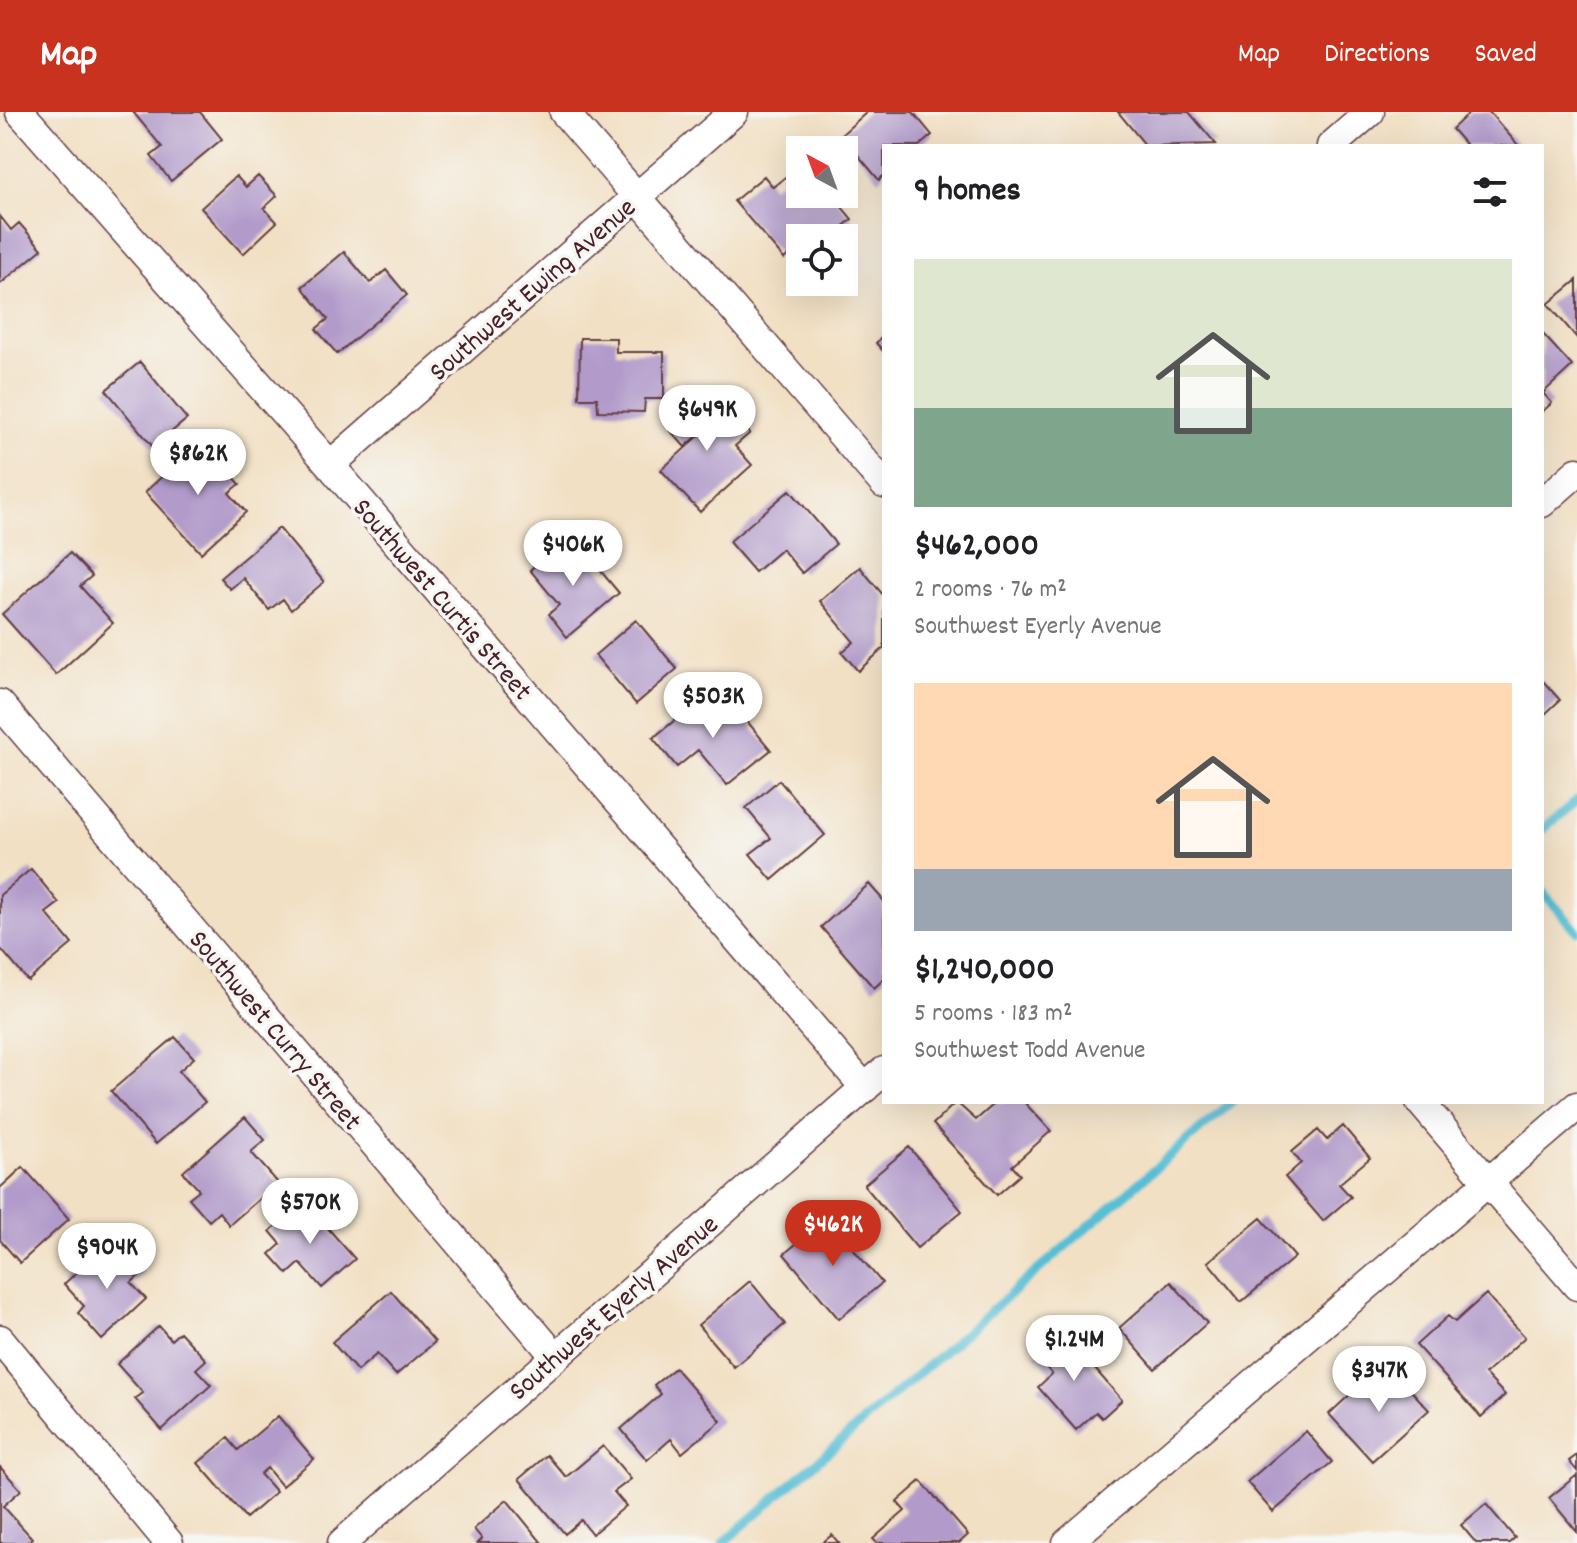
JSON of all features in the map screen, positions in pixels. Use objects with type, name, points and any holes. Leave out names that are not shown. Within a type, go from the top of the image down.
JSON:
[{"type":"street","name":"Southwest Curtis Street","points":[[20,112],[874,1079]]},
{"type":"street","points":[[564,112],[882,482]]},
{"type":"street","name":"Southwest Ewing Avenue","points":[[330,465],[734,112]]},
{"type":"street","points":[[1333,144],[1370,112]]},
{"type":"street","points":[[1544,501],[1577,472]]},
{"type":"street","name":"Southwest Curry Street","points":[[0,704],[554,1355]]},
{"type":"street","name":"Southwest Eyerly Avenue","points":[[342,1543],[874,1079]]},
{"type":"street","points":[[1422,1104],[1577,1286]]},
{"type":"street","points":[[1067,1543],[1577,1106]]},
{"type":"street","points":[[0,1339],[169,1543]]},
{"type":"building","points":[[133,112],[200,112],[222,139],[171,181],[151,156],[162,147]]},
{"type":"building","points":[[867,112],[913,112],[932,135],[921,144],[882,144],[882,177],[879,180],[858,155],[858,136],[842,136]]},
{"type":"building","points":[[1118,112],[1189,112],[1216,144],[1144,144]]},
{"type":"building","points":[[1470,112],[1489,112],[1517,144],[1465,144],[1452,129]]},
{"type":"building","points":[[236,176],[246,187],[258,176],[277,196],[264,208],[277,222],[243,254],[201,208]]},
{"type":"building","points":[[764,176],[773,187],[786,176],[786,208],[843,208],[852,219],[846,224],[786,224],[784,259],[734,201]]},
{"type":"building","points":[[0,216],[11,230],[19,223],[42,249],[0,284]]},
{"type":"building","points":[[344,252],[370,283],[386,270],[407,295],[337,354],[316,329],[328,319],[302,287]]},
{"type":"building","points":[[1577,280],[1577,338],[1548,304]]},
{"type":"building","points":[[1544,335],[1572,366],[1544,392]]},
{"type":"building","points":[[580,338],[616,338],[616,352],[664,352],[664,399],[645,399],[644,412],[598,411],[597,398],[579,398]]},
{"type":"building","points":[[140,362],[187,419],[153,447],[106,390]]},
{"type":"building","points":[[711,394],[750,433],[735,446],[752,465],[700,512],[661,470],[723,414],[685,447],[670,430]]},
{"type":"building","points":[[1544,394],[1552,403],[1544,410]]},
{"type":"building","points":[[201,441],[240,484],[229,493],[246,512],[201,553],[145,492]]},
{"type":"building","points":[[790,490],[836,544],[802,573],[782,549],[755,572],[729,542]]},
{"type":"building","points":[[279,528],[324,582],[291,610],[283,599],[269,610],[243,578],[230,589],[220,578]]},
{"type":"building","points":[[561,544],[579,565],[589,557],[619,593],[567,637],[549,614],[559,605],[530,570]]},
{"type":"building","points":[[70,553],[92,576],[80,586],[113,623],[56,675],[2,614]]},
{"type":"building","points":[[860,567],[882,594],[882,650],[858,671],[842,652],[854,642],[820,601]]},
{"type":"building","points":[[636,620],[677,669],[636,704],[595,655]]},
{"type":"building","points":[[1544,682],[1560,700],[1544,715]]},
{"type":"building","points":[[706,695],[725,718],[736,708],[771,750],[727,785],[698,750],[677,767],[653,738]]},
{"type":"building","points":[[779,780],[825,835],[772,880],[750,854],[771,838],[746,808]]},
{"type":"building","points":[[31,869],[59,903],[46,913],[72,944],[28,981],[0,948],[0,895]]},
{"type":"building","points":[[869,884],[882,899],[882,981],[874,988],[821,927]]},
{"type":"building","points":[[175,1037],[194,1058],[179,1071],[205,1102],[156,1144],[111,1091]]},
{"type":"building","points":[[954,1104],[958,1104],[976,1120],[992,1104],[1026,1104],[1051,1131],[1012,1166],[1020,1175],[997,1195],[933,1124]]},
{"type":"building","points":[[245,1117],[265,1140],[251,1152],[278,1183],[229,1225],[219,1212],[209,1221],[189,1198],[199,1190],[183,1172]]},
{"type":"building","points":[[1343,1126],[1370,1158],[1339,1184],[1351,1197],[1323,1221],[1285,1177],[1301,1163],[1292,1152],[1318,1130],[1327,1140]]},
{"type":"building","points":[[909,1147],[962,1211],[917,1248],[864,1185]]},
{"type":"building","points":[[23,1167],[69,1219],[20,1263],[0,1240],[0,1188]]},
{"type":"building","points":[[304,1201],[355,1259],[322,1288],[300,1263],[288,1274],[270,1254],[281,1244],[270,1231]]},
{"type":"building","points":[[827,1218],[882,1283],[839,1319],[784,1254]]},
{"type":"building","points":[[1261,1218],[1295,1257],[1241,1302],[1208,1262]]},
{"type":"building","points":[[102,1249],[112,1261],[124,1251],[143,1272],[131,1283],[146,1299],[102,1340],[78,1313],[84,1306],[64,1284]]},
{"type":"building","points":[[750,1281],[785,1324],[734,1367],[698,1325]]},
{"type":"building","points":[[1171,1282],[1207,1323],[1155,1369],[1119,1328]]},
{"type":"building","points":[[391,1291],[435,1342],[396,1375],[377,1354],[357,1371],[332,1342]]},
{"type":"building","points":[[1486,1294],[1525,1337],[1485,1374],[1505,1395],[1481,1417],[1416,1345],[1448,1316],[1455,1322]]},
{"type":"building","points":[[159,1326],[171,1340],[180,1332],[206,1360],[196,1369],[211,1385],[162,1430],[135,1399],[143,1393],[117,1364]]},
{"type":"building","points":[[1061,1330],[1122,1400],[1102,1418],[1096,1412],[1076,1430],[1038,1387],[1052,1374],[1035,1354]]},
{"type":"building","points":[[675,1368],[721,1421],[682,1453],[671,1439],[647,1460],[621,1429],[661,1394],[654,1385]]},
{"type":"building","points":[[1392,1370],[1429,1410],[1372,1461],[1329,1414],[1370,1376],[1377,1384]]},
{"type":"building","points":[[278,1416],[314,1459],[282,1486],[267,1468],[260,1474],[276,1492],[246,1518],[198,1463],[228,1438],[238,1450]]},
{"type":"building","points":[[1306,1431],[1332,1462],[1273,1512],[1247,1482]]},
{"type":"building","points":[[603,1446],[631,1479],[614,1492],[626,1506],[592,1534],[581,1520],[565,1534],[519,1479],[547,1455],[566,1477]]},
{"type":"building","points":[[1577,1455],[1577,1471],[1569,1461]]},
{"type":"building","points":[[0,1467],[21,1490],[3,1506],[32,1538],[27,1543],[0,1543]]},
{"type":"building","points":[[1577,1475],[1577,1532],[1549,1498]]},
{"type":"building","points":[[921,1481],[968,1535],[959,1543],[877,1543],[873,1539],[905,1511],[897,1502]]},
{"type":"building","points":[[507,1500],[542,1543],[478,1543],[482,1539],[474,1529]]},
{"type":"building","points":[[1486,1504],[1515,1538],[1509,1543],[1476,1543],[1461,1525]]},
{"type":"building","points":[[832,1535],[839,1543],[822,1543]]},
{"type":"waterway","points":[[1544,828],[1577,800]]},
{"type":"waterway","points":[[1544,893],[1577,931]]},
{"type":"waterway","points":[[723,1543],[1230,1104]]}]
